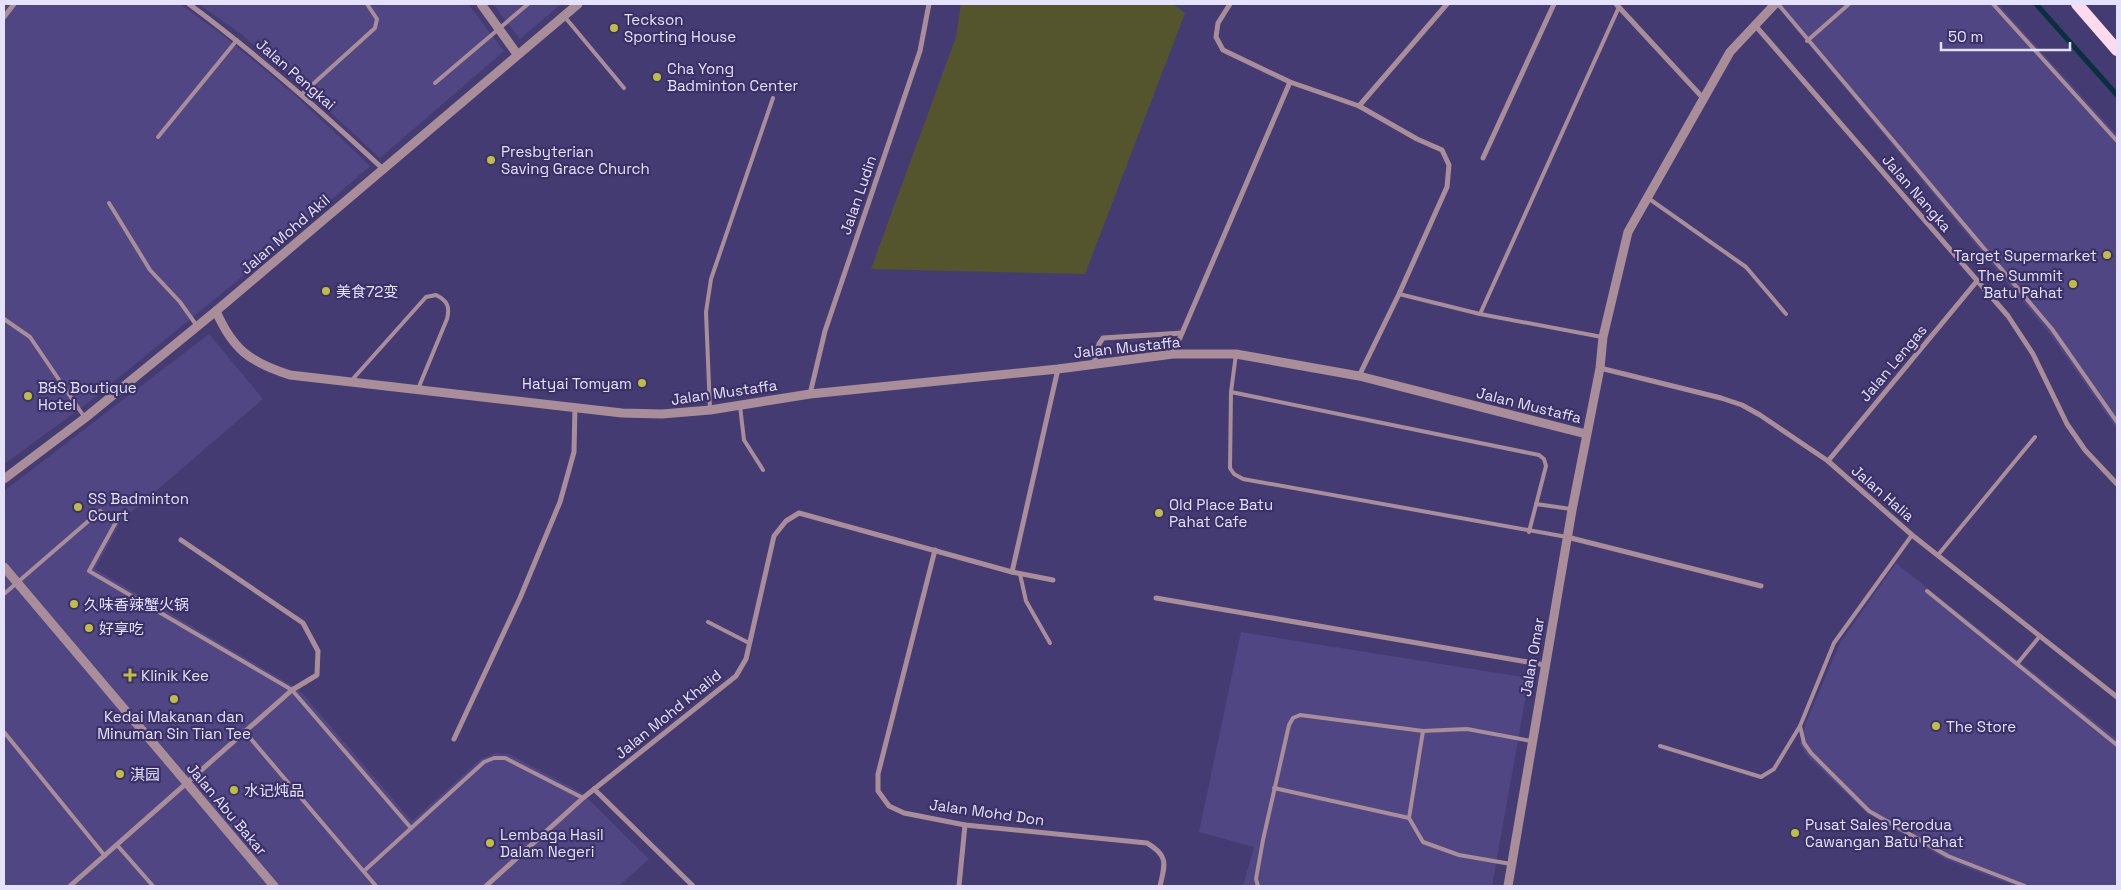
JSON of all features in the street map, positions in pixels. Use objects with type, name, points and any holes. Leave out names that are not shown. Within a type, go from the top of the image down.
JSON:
[{"type":"main road","points":[[2077,4],[2117,50]]},
{"type":"street","points":[[4,17],[14,4]]},
{"type":"street","name":"Jalan Pengkai","points":[[189,4],[237,40],[302,94],[382,168]]},
{"type":"street","points":[[481,4],[518,54]]},
{"type":"street","name":"Jalan Mohd Akil","points":[[4,479],[85,418],[216,311],[382,168],[578,4]]},
{"type":"street","name":"Jalan Ludin","points":[[810,394],[825,331],[920,51],[929,4]]},
{"type":"street","points":[[1230,4],[1218,23],[1216,37],[1223,50],[1290,82],[1359,106],[1418,139],[1442,150],[1449,165],[1447,187],[1399,294],[1359,376]]},
{"type":"street","points":[[1359,106],[1447,4]]},
{"type":"street","points":[[1483,158],[1554,4]]},
{"type":"street","name":"Jalan Mustaffa","points":[[216,311],[226,335],[241,350],[267,367],[290,375],[575,406],[622,413],[662,414],[710,410],[810,394],[1058,369],[1173,354],[1236,354],[1359,376],[1586,434],[1600,368],[1603,337],[1628,232],[1646,197],[1730,52],[1754,24],[1777,4]]},
{"type":"street","points":[[1618,6],[1703,98]]},
{"type":"street","name":"Jalan Nangka","points":[[1754,24],[2008,316],[2033,354],[2072,431],[2085,450],[2117,484]]},
{"type":"street","points":[[1173,354],[1290,82]]},
{"type":"street","name":"Jalan Lengas","points":[[1828,462],[1977,281]]},
{"type":"street","points":[[1094,363],[1099,344],[1103,338],[1182,333]]},
{"type":"street","name":"Jalan Halia","points":[[1600,368],[1742,405],[1828,462],[1912,535],[2117,697]]},
{"type":"street","points":[[1012,572],[1058,369]]},
{"type":"street","points":[[454,739],[520,598],[560,502],[574,452],[575,406]]},
{"type":"street","name":"Jalan Omar","points":[[1508,886],[1531,741],[1586,434]]},
{"type":"street","name":"Jalan Mohd Khalid","points":[[486,886],[583,798],[736,676],[746,659],[774,536],[786,521],[799,513],[1012,572],[1054,580]]},
{"type":"street","points":[[1567,537],[1761,586]]},
{"type":"street","points":[[70,886],[292,690],[317,674],[318,651],[303,623],[182,540]]},
{"type":"street","name":"Jalan Mohd Don","points":[[934,550],[878,774],[878,791],[889,806],[904,813],[965,825],[1147,843],[1160,851],[1165,862],[1160,886]]},
{"type":"street","name":"Jalan Abu Bakar","points":[[4,567],[274,886]]},
{"type":"street","points":[[1156,598],[1545,665]]},
{"type":"street","points":[[594,789],[692,886]]},
{"type":"street","points":[[959,886],[965,825]]},
{"type":"lane","points":[[302,94],[375,28],[377,20],[367,4]]},
{"type":"lane","points":[[435,83],[528,4]]},
{"type":"lane","points":[[1777,4],[2052,329],[2117,422]]},
{"type":"lane","points":[[1807,41],[1849,4]]},
{"type":"lane","points":[[1993,4],[2117,141]]},
{"type":"lane","points":[[1480,314],[1618,6]]},
{"type":"lane","points":[[564,16],[624,88]]},
{"type":"lane","points":[[158,137],[237,40]]},
{"type":"lane","points":[[710,410],[706,312],[711,279],[773,98]]},
{"type":"lane","points":[[1646,197],[1746,266],[1786,314]]},
{"type":"lane","points":[[109,203],[150,270],[180,302],[197,326]]},
{"type":"lane","points":[[1399,294],[1480,314],[1603,337]]},
{"type":"lane","points":[[351,381],[426,298],[436,295],[446,301],[449,309],[447,319],[418,389]]},
{"type":"lane","points":[[4,319],[30,337],[85,418]]},
{"type":"lane","points":[[1236,354],[1230,392],[1230,468],[1234,474],[1243,479],[1529,532],[1567,537]]},
{"type":"lane","points":[[1230,392],[1539,455],[1544,459],[1546,466],[1529,532]]},
{"type":"lane","points":[[740,405],[744,440],[763,470]]},
{"type":"lane","points":[[1938,556],[2036,437]]},
{"type":"lane","points":[[1536,504],[1572,510]]},
{"type":"lane","points":[[4,594],[100,512],[116,522],[89,571],[292,690],[411,828]]},
{"type":"lane","points":[[1660,746],[1761,777],[1774,769],[1800,726],[1834,643],[1912,535]]},
{"type":"lane","points":[[1020,574],[1026,601],[1050,643]]},
{"type":"lane","points":[[1926,592],[2117,745]]},
{"type":"lane","points":[[708,622],[749,643]]},
{"type":"lane","points":[[2017,664],[2040,636]]},
{"type":"lane","points":[[1258,886],[1256,879],[1274,788],[1289,725],[1293,718],[1300,715],[1423,731],[1467,729],[1531,741]]},
{"type":"lane","points":[[1800,726],[1804,743],[1811,753],[1869,810],[1948,856],[2025,886]]},
{"type":"lane","points":[[1423,731],[1409,818],[1423,842],[1459,855],[1512,864]]},
{"type":"lane","points":[[4,732],[105,856]]},
{"type":"lane","points":[[245,732],[376,886]]},
{"type":"lane","points":[[364,871],[484,762],[494,758],[505,758],[583,798]]},
{"type":"lane","points":[[1274,788],[1409,818]]},
{"type":"lane","points":[[117,845],[153,886]]},
{"type":"shaded area","points":[[4,4],[180,4],[225,37],[296,96],[370,166],[244,275],[84,406],[4,464]]},
{"type":"shaded area","points":[[199,4],[468,4],[504,51],[380,158],[302,86],[241,34]]},
{"type":"shaded area","points":[[493,4],[561,4],[520,39]]},
{"type":"shaded area","points":[[961,4],[1173,4],[1185,13],[1085,274],[871,269],[956,37]]},
{"type":"shaded area","name":"The Summit Batu Pahat","points":[[1775,4],[1998,4],[2117,135],[2117,429],[2050,334]]},
{"type":"shaded area","points":[[209,334],[263,399],[121,521],[95,569],[302,693],[412,821],[481,759],[496,753],[509,754],[582,793],[649,859],[619,886],[4,886],[4,491]]},
{"type":"shaded area","points":[[1896,563],[2117,739],[2117,886],[2015,886],[1947,860],[1867,813],[1807,756],[1800,744],[1805,725],[1840,643]]},
{"type":"shaded area","points":[[1241,632],[1529,678],[1492,886],[1243,886],[1254,847],[1199,832]]},
{"type":"waterway","points":[[2036,4],[2117,95]]},
{"type":"place","name":"Teckson Sporting House","points":[[614,28]]},
{"type":"place","name":"Cha Yong Badminton Center","points":[[657,77]]},
{"type":"place","name":"Presbyterian Saving Grace Church","points":[[491,160]]},
{"type":"place","name":"Target Supermarket","points":[[2107,255]]},
{"type":"place","name":"The Summit Batu Pahat","points":[[2073,284]]},
{"type":"place","name":"美食72变","points":[[326,291]]},
{"type":"place","name":"Hatyai Tomyam","points":[[642,383]]},
{"type":"place","name":"B&S Boutique Hotel","points":[[28,396]]},
{"type":"place","name":"SS Badminton Court","points":[[78,507]]},
{"type":"place","name":"Old Place Batu Pahat Cafe","points":[[1159,513]]},
{"type":"place","name":"久味香辣蟹火锅","points":[[74,604]]},
{"type":"place","name":"好享吃","points":[[89,628]]},
{"type":"place","name":"Klinik Kee","points":[[130,675]]},
{"type":"place","name":"Kedai Makanan dan Minuman Sin Tian Tee","points":[[174,699]]},
{"type":"place","name":"The Store","points":[[1936,726]]},
{"type":"place","name":"淇园","points":[[120,774]]},
{"type":"place","name":"水记炖品","points":[[234,790]]},
{"type":"place","name":"Pusat Sales Perodua Cawangan Batu Pahat","points":[[1795,833]]},
{"type":"place","name":"Lembaga Hasil Dalam Negeri","points":[[490,843]]}]
